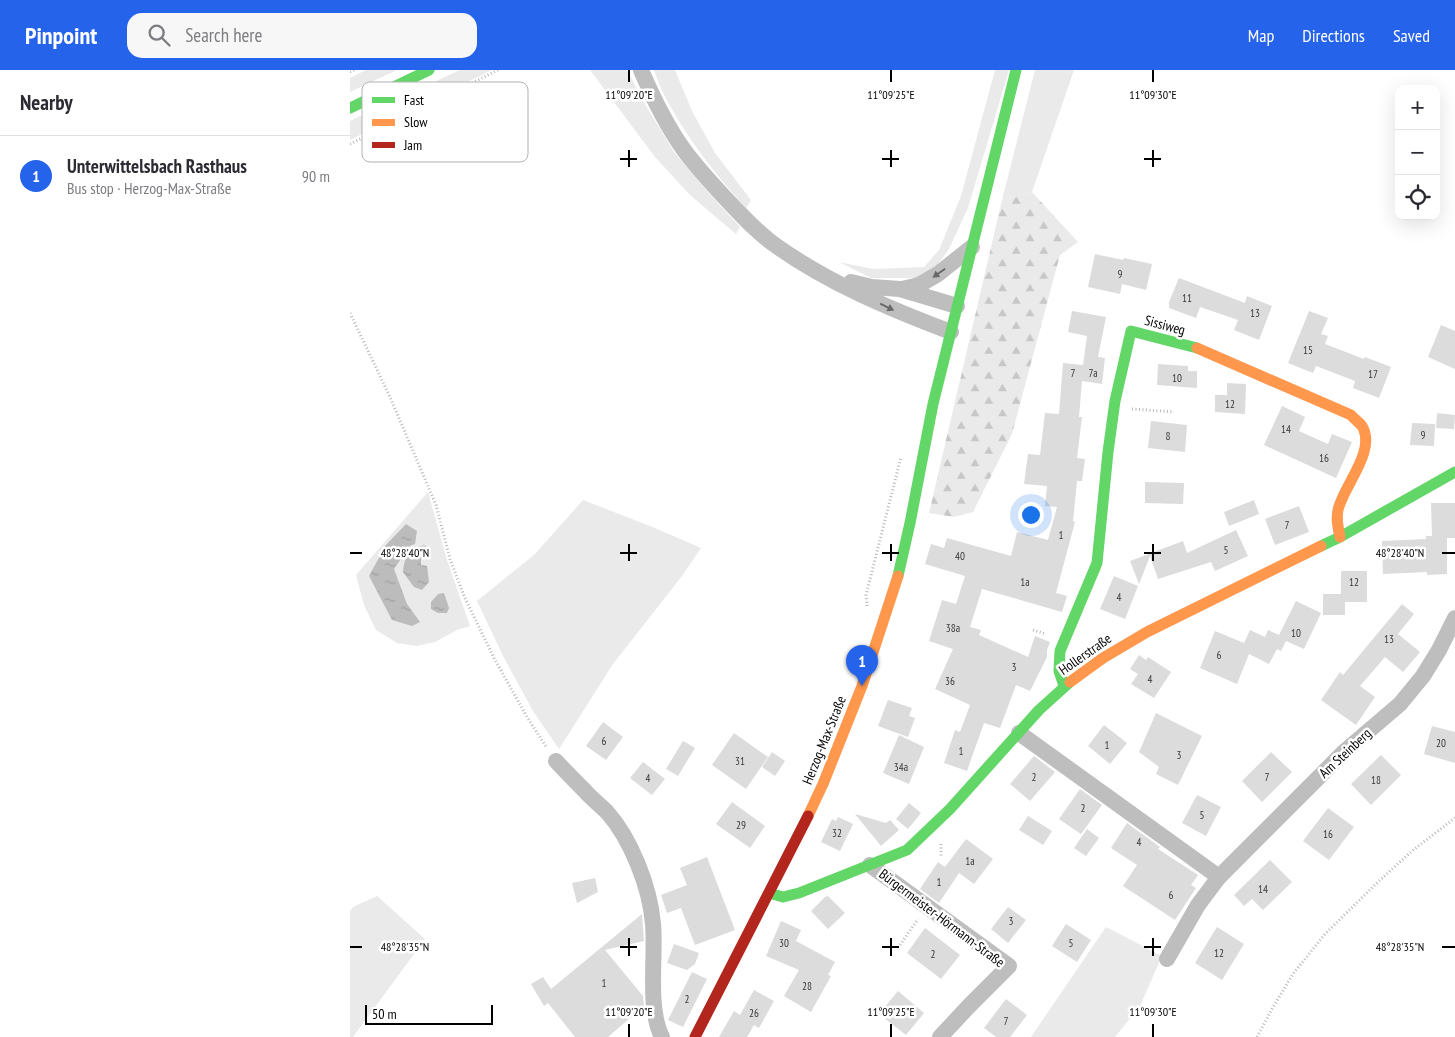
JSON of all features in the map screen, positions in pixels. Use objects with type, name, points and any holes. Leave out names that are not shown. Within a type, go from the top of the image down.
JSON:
[{"type":"main road","points":[[404,82],[429,70]]},
{"type":"main road","name":"Herzog-Max-Straße","points":[[694,1037],[823,784],[862,686],[879,637],[897,580],[933,404],[1016,70]]},
{"type":"main road","points":[[350,108],[362,102]]},
{"type":"main road","name":"Sissiweg","points":[[1064,686],[1059,671],[1060,651],[1097,562],[1114,407],[1131,331],[1200,349],[1351,415],[1362,427],[1365,439],[1364,452],[1338,508],[1337,522],[1340,537]]},
{"type":"main road","name":"Hollerstraße","points":[[769,893],[783,897],[799,893],[907,850],[950,809],[1039,710],[1064,686],[1103,658],[1147,632],[1340,537],[1455,472]]},
{"type":"street","points":[[641,70],[656,105],[683,149],[745,219],[774,244],[805,265],[897,312],[951,332]]},
{"type":"street","points":[[900,289],[919,285],[938,274],[972,247]]},
{"type":"street","points":[[829,277],[872,287],[900,289],[957,306]]},
{"type":"street","name":"Am Steinberg","points":[[1167,959],[1198,905],[1219,877],[1344,751],[1400,704],[1423,676],[1455,618]]},
{"type":"street","points":[[1019,732],[1219,877]]},
{"type":"street","points":[[556,761],[607,813],[626,839],[638,864],[647,892],[653,923],[655,1008],[658,1029],[662,1037]]},
{"type":"street","name":"Bürgermeister-Hörmann-Straße","points":[[870,865],[1009,966],[940,1037]]},
{"type":"path","points":[[350,72],[354,70]]},
{"type":"path","points":[[474,82],[498,70]]},
{"type":"path","points":[[350,144],[362,138]]},
{"type":"path","points":[[350,313],[390,397],[436,505],[450,559],[464,596],[494,658],[527,717],[556,761]]},
{"type":"path","points":[[1114,407],[1174,412]]},
{"type":"path","points":[[867,612],[866,595],[902,452]]},
{"type":"path","points":[[1257,1037],[1293,974],[1325,934],[1378,881],[1455,818]]},
{"type":"path","points":[[900,945],[927,906]]},
{"type":"green space","points":[[366,70],[397,70],[371,82],[362,82],[362,86],[350,92],[350,78]]},
{"type":"green space","points":[[460,70],[492,70],[468,82],[434,82]]},
{"type":"green space","points":[[590,70],[627,70],[674,152],[740,227],[736,234],[690,195],[655,157]]},
{"type":"green space","points":[[654,70],[675,70],[692,111],[715,153],[751,200],[746,208],[694,144],[664,94]]},
{"type":"green space","points":[[995,70],[1009,70],[968,208],[949,249],[936,267],[917,278],[871,278],[839,262],[873,269],[924,267],[939,250],[961,196]]},
{"type":"green space","points":[[1035,70],[1074,70],[1032,192],[1002,200]]},
{"type":"green space","points":[[362,115],[362,134],[350,140],[350,121]]},
{"type":"green space","points":[[1032,192],[1078,242],[1060,255],[1012,434],[973,512],[954,517],[929,513],[1002,200]]},
{"type":"green space","points":[[428,492],[447,560],[470,626],[457,630],[435,642],[417,646],[397,643],[376,630],[364,605],[356,575]]},
{"type":"green space","points":[[583,500],[701,548],[682,576],[613,664],[559,749],[533,711],[503,656],[477,601],[535,554]]},
{"type":"green space","points":[[377,896],[425,939],[353,1037],[350,1037],[350,911],[353,907]]},
{"type":"green space","points":[[1106,927],[1162,956],[1140,1006],[1115,1037],[1031,1037]]},
{"type":"water","points":[[406,524],[417,531],[415,544],[410,546],[394,569],[407,604],[420,622],[412,626],[392,620],[369,576],[386,545]]},
{"type":"water","points":[[424,545],[431,550],[429,559],[421,559],[421,565],[427,566],[429,582],[422,590],[414,587],[403,572],[408,554]]},
{"type":"water","points":[[444,593],[449,608],[447,613],[438,613],[431,609],[431,602],[438,594]]},
{"type":"building","points":[[1095,254],[1152,264],[1146,290],[1122,284],[1120,294],[1088,287]]},
{"type":"building","points":[[1179,278],[1245,303],[1247,296],[1272,306],[1259,340],[1234,330],[1238,320],[1200,307],[1196,318],[1169,308],[1169,302]]},
{"type":"building","points":[[1072,311],[1106,317],[1098,357],[1105,358],[1102,384],[1082,381],[1079,417],[1082,417],[1077,458],[1085,459],[1082,481],[1077,481],[1073,521],[1075,522],[1056,593],[1067,596],[1062,612],[982,589],[970,627],[981,630],[979,635],[1028,657],[1035,636],[1050,642],[1047,657],[1030,691],[1016,685],[1000,728],[984,723],[967,771],[944,763],[955,730],[960,732],[970,705],[935,689],[953,649],[929,641],[942,600],[956,604],[965,576],[925,564],[931,544],[944,548],[947,538],[1011,556],[1017,532],[1048,540],[1057,507],[1045,506],[1047,486],[1024,484],[1028,454],[1040,455],[1045,413],[1059,414],[1063,363],[1083,365],[1087,336],[1068,332]]},
{"type":"building","points":[[1309,311],[1328,318],[1321,334],[1328,336],[1325,344],[1391,367],[1379,398],[1353,388],[1355,381],[1316,366],[1313,373],[1288,363]]},
{"type":"building","points":[[1441,325],[1455,331],[1455,369],[1428,357]]},
{"type":"building","points":[[1158,364],[1188,366],[1188,371],[1197,371],[1197,388],[1157,385]]},
{"type":"building","points":[[1227,383],[1246,384],[1245,414],[1215,412],[1215,395],[1227,395]]},
{"type":"building","points":[[1282,406],[1305,417],[1299,431],[1328,444],[1332,434],[1352,442],[1336,478],[1264,445]]},
{"type":"building","points":[[1437,413],[1455,415],[1454,429],[1436,428]]},
{"type":"building","points":[[1151,421],[1187,425],[1185,452],[1148,448]]},
{"type":"building","points":[[1412,423],[1435,424],[1434,446],[1410,445]]},
{"type":"building","points":[[1145,482],[1184,483],[1183,504],[1145,503]]},
{"type":"building","points":[[1254,500],[1259,514],[1229,526],[1224,512]]},
{"type":"building","points":[[1431,503],[1455,503],[1455,538],[1447,538],[1447,574],[1427,575],[1427,572],[1383,574],[1382,541],[1426,539],[1426,536],[1432,536]]},
{"type":"building","points":[[1299,506],[1309,532],[1275,545],[1265,519]]},
{"type":"building","points":[[1236,530],[1248,556],[1215,571],[1211,562],[1158,579],[1150,556],[1139,584],[1130,561],[1183,541],[1187,553]]},
{"type":"building","points":[[1341,571],[1367,571],[1367,602],[1345,602],[1345,615],[1323,615],[1323,594],[1341,594]]},
{"type":"building","points":[[1114,576],[1138,586],[1125,619],[1100,609]]},
{"type":"building","points":[[1296,601],[1321,613],[1304,649],[1286,641],[1281,651],[1277,649],[1269,664],[1249,654],[1237,684],[1200,668],[1215,631],[1244,643],[1250,630],[1265,637],[1268,630],[1279,635]]},
{"type":"building","points":[[1402,604],[1414,614],[1398,634],[1420,652],[1403,672],[1385,657],[1360,686],[1375,697],[1356,725],[1321,700],[1340,672],[1343,675]]},
{"type":"building","points":[[1139,655],[1146,660],[1148,657],[1171,672],[1154,698],[1131,684],[1138,674],[1130,669]]},
{"type":"building","points":[[888,700],[912,708],[909,716],[915,718],[908,737],[878,726]]},
{"type":"building","points":[[1156,713],[1202,736],[1178,785],[1156,774],[1159,767],[1139,752]]},
{"type":"building","points":[[603,722],[623,737],[606,760],[586,746]]},
{"type":"building","points":[[1104,725],[1127,743],[1110,764],[1088,746]]},
{"type":"building","points":[[1432,726],[1455,732],[1455,763],[1424,754]]},
{"type":"building","points":[[734,733],[768,757],[746,789],[712,765]]},
{"type":"building","points":[[899,735],[924,747],[909,784],[883,773]]},
{"type":"building","points":[[683,741],[695,748],[678,776],[666,769]]},
{"type":"building","points":[[772,752],[785,761],[775,776],[762,767]]},
{"type":"building","points":[[1271,752],[1292,772],[1262,802],[1242,781]]},
{"type":"building","points":[[1381,755],[1401,775],[1371,805],[1351,784]]},
{"type":"building","points":[[1034,756],[1055,772],[1030,801],[1010,784]]},
{"type":"building","points":[[643,762],[665,779],[652,795],[630,778]]},
{"type":"building","points":[[1080,789],[1102,805],[1081,834],[1059,819]]},
{"type":"building","points":[[1197,795],[1221,807],[1206,836],[1182,823]]},
{"type":"building","points":[[732,802],[765,826],[750,848],[716,824]]},
{"type":"building","points":[[909,803],[921,813],[908,829],[896,819]]},
{"type":"building","points":[[1328,808],[1354,827],[1329,860],[1303,841]]},
{"type":"building","points":[[855,814],[886,823],[890,820],[899,830],[881,846]]},
{"type":"building","points":[[1028,816],[1052,831],[1043,845],[1019,830]]},
{"type":"building","points":[[838,817],[853,824],[840,851],[821,842],[832,819],[836,821]]},
{"type":"building","points":[[1127,823],[1160,847],[1158,849],[1198,875],[1191,885],[1196,888],[1175,920],[1123,886],[1137,865],[1111,848]]},
{"type":"building","points":[[1087,829],[1099,838],[1086,856],[1074,848]]},
{"type":"building","points":[[966,839],[993,859],[974,884],[959,873],[939,903],[920,889],[938,862],[945,867]]},
{"type":"building","points":[[707,857],[735,930],[695,945],[681,908],[667,913],[661,895],[687,885],[680,868]]},
{"type":"building","points":[[1270,860],[1292,882],[1263,910],[1252,899],[1244,906],[1234,895]]},
{"type":"building","points":[[595,878],[598,892],[577,903],[572,883]]},
{"type":"building","points":[[828,896],[845,913],[828,929],[811,911]]},
{"type":"building","points":[[1008,907],[1026,920],[1008,943],[991,929]]},
{"type":"building","points":[[642,914],[644,941],[605,950],[643,996],[644,1006],[608,1037],[575,1037],[548,1003],[544,1006],[531,984],[543,977],[551,989]]},
{"type":"building","points":[[781,921],[801,930],[796,941],[835,962],[828,975],[831,976],[811,1012],[784,996],[799,970],[766,956]]},
{"type":"building","points":[[1066,924],[1091,940],[1077,962],[1052,946]]},
{"type":"building","points":[[1217,927],[1244,944],[1222,980],[1195,963]]},
{"type":"building","points":[[925,928],[960,955],[941,979],[907,953]]},
{"type":"building","points":[[674,944],[699,953],[695,964],[687,970],[667,963]]},
{"type":"building","points":[[692,972],[707,979],[683,1027],[668,1020]]},
{"type":"building","points":[[754,990],[774,1001],[759,1028],[754,1025],[747,1037],[719,1037],[734,1011],[740,1015]]},
{"type":"building","points":[[898,991],[924,1013],[906,1035],[879,1014]]},
{"type":"building","points":[[1006,999],[1027,1015],[1010,1037],[996,1037],[984,1028]]},
{"type":"traffic: fast","points":[[404,82],[429,70]]},
{"type":"traffic: fast","points":[[898,576],[933,404],[1016,70]]},
{"type":"traffic: fast","points":[[350,108],[362,102]]},
{"type":"traffic: fast","points":[[1064,686],[1059,671],[1060,651],[1097,563],[1115,401],[1131,331],[1197,348]]},
{"type":"traffic: fast","points":[[1321,546],[1455,472]]},
{"type":"traffic: fast","points":[[769,893],[783,897],[799,893],[907,850],[950,809],[1039,710],[1070,682]]},
{"type":"traffic: slow","points":[[1197,348],[1351,415],[1362,426],[1365,436],[1362,457],[1338,510],[1337,520],[1340,537]]},
{"type":"traffic: slow","points":[[1070,682],[1103,658],[1147,632],[1321,546]]},
{"type":"traffic: slow","points":[[808,816],[823,784],[862,686],[898,576]]},
{"type":"traffic: jam","points":[[695,1037],[808,816]]},
{"type":"place","name":"Unterwittelsbach Rasthaus","points":[[862,686]]}]
